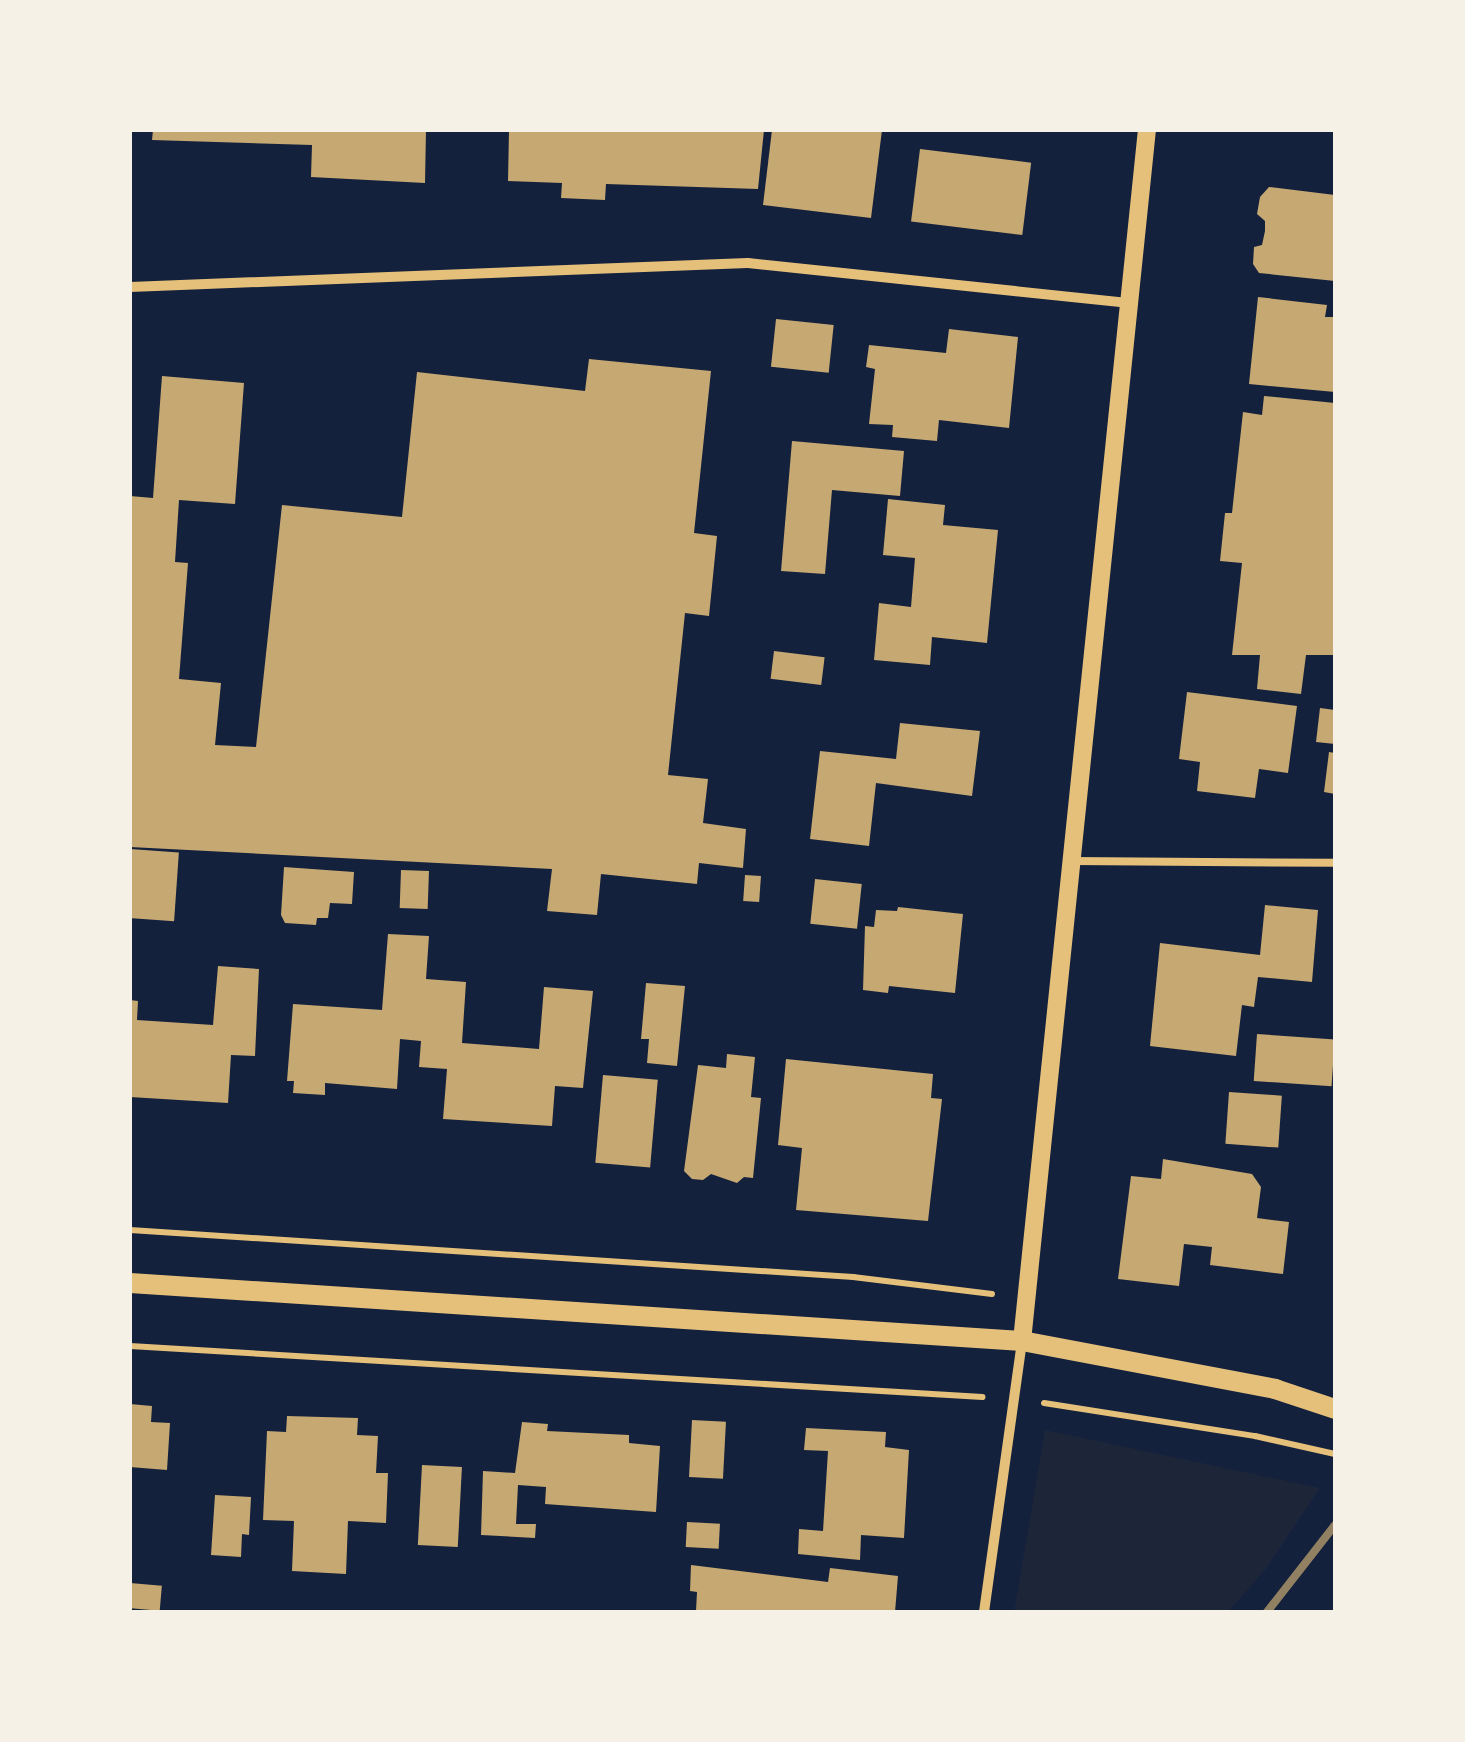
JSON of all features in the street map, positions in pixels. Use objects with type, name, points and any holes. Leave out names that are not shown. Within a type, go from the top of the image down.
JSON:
[{"type":"main road","points":[[130,1283],[1022,1341],[1275,1389],[1335,1409]]},
{"type":"street","points":[[984,1612],[1016,1399],[1147,130]]},
{"type":"street","points":[[130,287],[748,262],[1130,303]]},
{"type":"lane","points":[[1072,861],[1335,863]]},
{"type":"path","points":[[130,1230],[853,1278],[1026,1298]]},
{"type":"path","points":[[130,1346],[1016,1399],[1255,1436],[1335,1454]]},
{"type":"shaded area","points":[[1045,1430],[1320,1488],[1265,1570],[1228,1612],[1014,1612]]},
{"type":"building","points":[[153,130],[426,130],[425,183],[311,177],[312,145],[152,140]]},
{"type":"building","points":[[509,130],[764,130],[758,189],[606,184],[605,200],[561,198],[562,183],[508,181]]},
{"type":"building","points":[[772,130],[882,130],[871,218],[763,205]]},
{"type":"building","points":[[920,149],[1031,163],[1022,235],[911,221]]},
{"type":"building","points":[[1269,187],[1335,195],[1335,281],[1259,273],[1253,264],[1254,247],[1262,245],[1265,221],[1257,214],[1260,197]]},
{"type":"building","points":[[1258,297],[1327,305],[1325,317],[1335,317],[1335,392],[1249,384]]},
{"type":"building","points":[[776,319],[834,325],[829,373],[771,367]]},
{"type":"building","points":[[949,329],[1018,337],[1009,428],[939,420],[937,441],[892,437],[893,425],[869,424],[875,369],[866,367],[869,345],[946,353]]},
{"type":"building","points":[[589,359],[711,371],[694,533],[717,536],[709,616],[685,613],[668,775],[708,779],[703,823],[746,829],[743,868],[699,863],[697,884],[601,874],[597,915],[547,911],[552,869],[130,847],[130,496],[153,498],[162,376],[244,383],[235,504],[179,500],[175,562],[188,563],[179,679],[221,683],[215,745],[256,747],[282,505],[402,517],[417,372],[585,391]]},
{"type":"building","points":[[1264,396],[1335,403],[1335,655],[1306,655],[1301,694],[1257,689],[1260,655],[1232,655],[1242,563],[1220,561],[1225,513],[1232,513],[1243,412],[1262,415]]},
{"type":"building","points":[[792,441],[904,451],[900,496],[832,490],[825,574],[781,571]]},
{"type":"building","points":[[888,499],[945,505],[943,525],[998,530],[987,643],[932,637],[930,665],[874,660],[879,603],[911,607],[915,558],[883,555]]},
{"type":"building","points":[[774,651],[825,657],[821,685],[771,679]]},
{"type":"building","points":[[1187,692],[1297,706],[1288,773],[1259,769],[1255,798],[1197,791],[1200,762],[1179,759]]},
{"type":"building","points":[[1320,708],[1335,710],[1335,744],[1316,742]]},
{"type":"building","points":[[900,723],[980,731],[972,796],[876,783],[869,846],[810,839],[820,751],[896,759]]},
{"type":"building","points":[[1329,752],[1335,753],[1335,794],[1324,792]]},
{"type":"building","points":[[130,849],[179,852],[174,921],[130,918]]},
{"type":"building","points":[[284,867],[354,872],[352,904],[330,903],[328,918],[317,918],[316,925],[285,923],[281,915]]},
{"type":"building","points":[[401,870],[429,871],[428,909],[400,908]]},
{"type":"building","points":[[745,875],[761,876],[759,902],[743,901]]},
{"type":"building","points":[[815,879],[862,884],[857,929],[810,924]]},
{"type":"building","points":[[1265,905],[1318,910],[1312,982],[1258,977],[1254,1007],[1242,1005],[1236,1056],[1150,1046],[1160,943],[1260,955]]},
{"type":"building","points":[[898,907],[963,914],[955,993],[889,986],[888,993],[863,990],[865,926],[874,927],[876,910],[897,911]]},
{"type":"building","points":[[388,934],[429,936],[426,979],[466,982],[462,1043],[539,1049],[544,987],[593,991],[583,1088],[555,1086],[552,1126],[443,1119],[447,1069],[419,1067],[421,1041],[400,1039],[397,1089],[325,1083],[325,1095],[293,1093],[294,1081],[287,1081],[293,1004],[382,1010]]},
{"type":"building","points":[[218,966],[259,969],[255,1056],[231,1055],[228,1103],[130,1097],[130,1000],[138,1001],[137,1020],[213,1025]]},
{"type":"building","points":[[646,983],[685,986],[677,1066],[647,1063],[649,1039],[641,1039]]},
{"type":"building","points":[[1257,1034],[1335,1039],[1332,1086],[1254,1081]]},
{"type":"building","points":[[727,1054],[755,1057],[751,1097],[761,1098],[753,1178],[744,1177],[737,1183],[711,1174],[703,1180],[692,1179],[684,1171],[698,1065],[726,1068]]},
{"type":"building","points":[[786,1059],[933,1074],[931,1098],[942,1099],[928,1221],[796,1210],[802,1148],[778,1145]]},
{"type":"building","points":[[603,1075],[658,1080],[650,1167],[595,1163]]},
{"type":"building","points":[[1229,1092],[1282,1096],[1278,1148],[1225,1144]]},
{"type":"building","points":[[1163,1159],[1252,1174],[1261,1187],[1257,1218],[1289,1222],[1283,1274],[1210,1265],[1212,1247],[1184,1244],[1179,1286],[1118,1279],[1131,1176],[1161,1179]]},
{"type":"building","points":[[130,1404],[152,1406],[151,1422],[170,1423],[167,1470],[130,1467]]},
{"type":"building","points":[[287,1416],[358,1418],[357,1435],[378,1436],[376,1473],[388,1473],[386,1523],[348,1521],[346,1574],[292,1571],[294,1521],[263,1520],[267,1431],[286,1432]]},
{"type":"building","points":[[692,1420],[726,1422],[723,1479],[689,1477]]},
{"type":"building","points":[[522,1422],[548,1424],[547,1431],[629,1435],[629,1443],[660,1446],[656,1512],[545,1504],[546,1487],[518,1485],[516,1524],[536,1524],[535,1538],[481,1535],[483,1471],[515,1473]]},
{"type":"building","points":[[806,1428],[886,1432],[885,1447],[909,1450],[904,1538],[861,1535],[860,1560],[798,1554],[799,1529],[823,1531],[828,1451],[804,1450]]},
{"type":"building","points":[[422,1465],[462,1467],[458,1547],[418,1545]]},
{"type":"building","points":[[215,1495],[251,1497],[249,1535],[242,1534],[241,1557],[211,1555]]},
{"type":"building","points":[[687,1522],[720,1524],[719,1549],[686,1547]]},
{"type":"building","points":[[691,1565],[828,1582],[830,1568],[898,1576],[895,1612],[696,1611],[697,1592],[690,1591]]},
{"type":"building","points":[[130,1583],[162,1586],[160,1611],[130,1608]]},
{"type":"railway","points":[[1267,1612],[1335,1525]]}]
